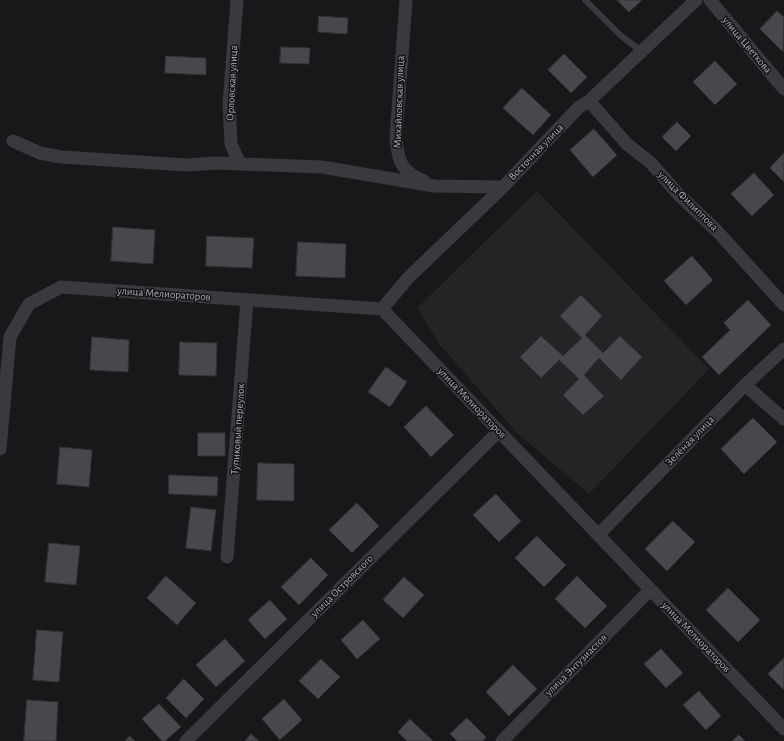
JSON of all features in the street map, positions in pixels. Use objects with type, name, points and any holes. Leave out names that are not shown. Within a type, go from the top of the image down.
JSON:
[{"type":"street","name":"Орловская улица","points":[[237,0],[229,104],[231,144],[240,164]]},
{"type":"street","name":"Михайловская улица","points":[[406,0],[396,138],[397,156],[403,168],[417,178],[434,186]]},
{"type":"street","name":"Восточная улица","points":[[382,310],[408,278],[503,187],[579,107],[589,101],[696,0]]},
{"type":"street","name":"улица Цветкова","points":[[710,0],[784,89]]},
{"type":"street","name":"улица Филиппова","points":[[589,101],[628,144],[651,163],[679,195],[717,231],[784,304]]},
{"type":"street","points":[[13,141],[40,153],[61,157],[187,165],[216,163],[322,167],[434,186],[503,187]]},
{"type":"street","name":"улица Мелиораторов","points":[[0,449],[10,337],[29,304],[61,287],[382,310],[784,729]]},
{"type":"street","name":"Тупиковый переулок","points":[[227,557],[247,300]]},
{"type":"street","name":"Зелёная улица","points":[[598,535],[745,385],[784,349]]},
{"type":"street","points":[[745,385],[784,420]]},
{"type":"street","name":"улица Островского","points":[[186,741],[499,431]]},
{"type":"street","name":"улица Энтузиастов","points":[[502,741],[650,590]]},
{"type":"lane","points":[[585,0],[620,35],[641,51]]},
{"type":"shaded area","points":[[537,191],[709,369],[589,494],[517,433],[440,345],[417,308]]},
{"type":"building","points":[[617,0],[642,0],[629,12]]},
{"type":"building","points":[[777,11],[784,17],[783,52],[760,29]]},
{"type":"building","points":[[319,16],[348,18],[347,34],[318,32]]},
{"type":"building","points":[[281,47],[310,48],[309,64],[280,63]]},
{"type":"building","points":[[564,54],[587,77],[571,93],[548,70]]},
{"type":"building","points":[[166,56],[206,58],[206,75],[165,73]]},
{"type":"building","points":[[715,61],[737,84],[715,105],[693,82]]},
{"type":"building","points":[[522,88],[551,115],[533,135],[503,108]]},
{"type":"building","points":[[677,122],[691,136],[676,151],[662,137]]},
{"type":"building","points":[[594,129],[617,155],[593,177],[570,150]]},
{"type":"building","points":[[784,153],[784,182],[770,168]]},
{"type":"building","points":[[754,173],[774,195],[752,216],[731,194]]},
{"type":"building","points":[[113,227],[155,230],[153,264],[111,261]]},
{"type":"building","points":[[207,236],[254,238],[252,268],[206,266]]},
{"type":"building","points":[[298,242],[346,244],[345,278],[296,276]]},
{"type":"building","points":[[692,256],[713,280],[686,305],[664,281]]},
{"type":"building","points":[[581,295],[602,316],[585,335],[603,353],[620,336],[642,357],[621,380],[599,358],[584,375],[604,396],[583,415],[563,395],[579,379],[559,360],[541,378],[520,357],[541,336],[563,356],[582,338],[560,316]]},
{"type":"building","points":[[748,300],[771,325],[719,375],[702,357],[730,330],[724,323]]},
{"type":"building","points":[[92,337],[129,340],[128,372],[90,370]]},
{"type":"building","points":[[180,342],[217,343],[216,376],[179,375]]},
{"type":"building","points":[[386,367],[407,382],[390,407],[368,392]]},
{"type":"building","points":[[426,406],[454,435],[431,457],[404,427]]},
{"type":"building","points":[[753,418],[777,442],[744,474],[721,449]]},
{"type":"building","points":[[198,433],[225,433],[225,456],[198,456]]},
{"type":"building","points":[[60,447],[92,450],[89,487],[57,484]]},
{"type":"building","points":[[258,463],[294,464],[294,501],[257,500]]},
{"type":"building","points":[[169,475],[218,477],[217,496],[169,494]]},
{"type":"building","points":[[496,494],[521,521],[499,542],[473,515]]},
{"type":"building","points":[[357,503],[379,526],[352,553],[329,530]]},
{"type":"building","points":[[191,507],[216,510],[211,551],[186,548]]},
{"type":"building","points":[[673,521],[695,542],[667,571],[645,549]]},
{"type":"building","points":[[537,536],[566,565],[544,587],[515,558]]},
{"type":"building","points":[[49,543],[80,546],[76,585],[45,582]]},
{"type":"building","points":[[311,558],[328,575],[299,605],[281,587]]},
{"type":"building","points":[[166,576],[196,603],[177,625],[147,598]]},
{"type":"building","points":[[577,576],[607,606],[585,628],[555,599]]},
{"type":"building","points":[[404,577],[424,595],[403,618],[383,600]]},
{"type":"building","points":[[728,588],[760,620],[738,642],[706,610]]},
{"type":"building","points":[[270,600],[287,619],[265,639],[248,620]]},
{"type":"building","points":[[363,620],[380,639],[357,659],[341,640]]},
{"type":"building","points":[[37,630],[63,632],[59,682],[33,680]]},
{"type":"building","points":[[225,639],[245,661],[216,687],[196,665]]},
{"type":"building","points":[[661,649],[683,673],[666,688],[644,664]]},
{"type":"building","points":[[784,658],[784,690],[768,674]]},
{"type":"building","points":[[321,659],[340,677],[318,699],[299,681]]},
{"type":"building","points":[[513,665],[537,689],[509,716],[486,692]]},
{"type":"building","points":[[184,679],[204,699],[186,718],[166,698]]},
{"type":"building","points":[[699,691],[721,716],[706,730],[683,705]]},
{"type":"building","points":[[284,699],[302,720],[280,740],[262,719]]},
{"type":"building","points":[[27,700],[58,702],[56,741],[24,741]]},
{"type":"building","points":[[159,704],[181,727],[165,741],[162,741],[142,719]]},
{"type":"building","points":[[467,718],[486,737],[483,741],[457,741],[450,734]]},
{"type":"building","points":[[410,719],[433,741],[407,741],[398,732]]},
{"type":"building","points":[[251,734],[259,741],[245,741]]},
{"type":"building","points":[[739,735],[745,741],[732,741]]},
{"type":"building","points":[[130,736],[135,741],[125,741]]}]
